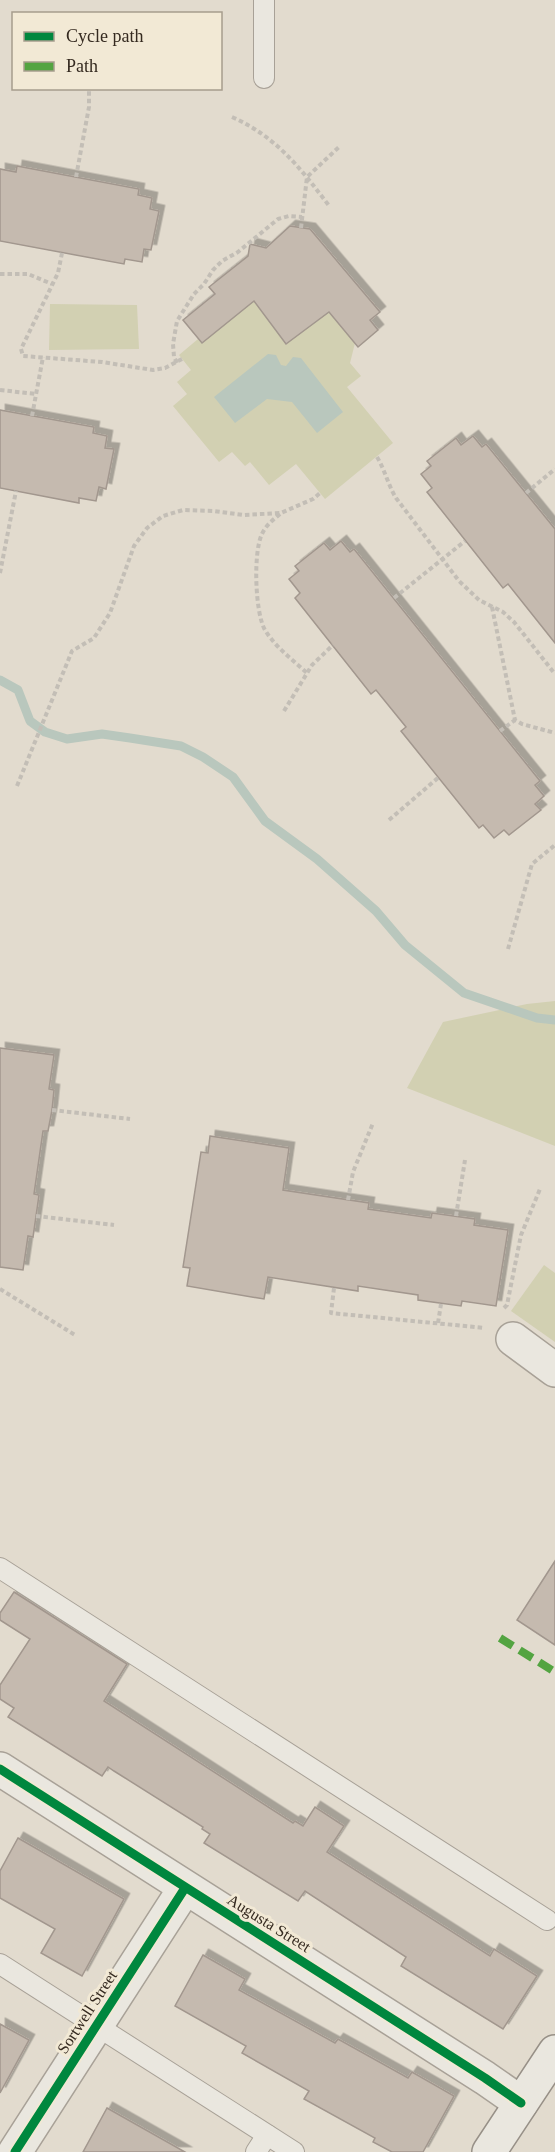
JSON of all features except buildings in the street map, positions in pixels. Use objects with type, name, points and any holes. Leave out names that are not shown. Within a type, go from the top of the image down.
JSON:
[{"type":"street","points":[[500,1327],[555,1370]]},
{"type":"street","name":"Augusta Street","points":[[0,1769],[521,2103]]},
{"type":"street","name":"Sortwell Street","points":[[15,2152],[184,1888]]},
{"type":"street","points":[[489,2152],[555,2052]]},
{"type":"lane","points":[[264,0],[264,78]]},
{"type":"lane","points":[[0,1568],[547,1920]]},
{"type":"lane","points":[[0,1964],[294,2152]]},
{"type":"lane","points":[[256,2152],[267,2135]]},
{"type":"path","points":[[76,177],[89,107],[89,90]]},
{"type":"path","points":[[232,117],[271,139],[307,177],[330,207]]},
{"type":"path","points":[[301,228],[307,177],[339,147]]},
{"type":"path","points":[[177,363],[173,344],[177,321],[213,270],[278,219],[289,216],[302,217]]},
{"type":"path","points":[[62,253],[58,273],[20,352],[22,356],[102,362],[153,370],[177,363],[182,359]]},
{"type":"path","points":[[0,274],[28,274],[52,284]]},
{"type":"path","points":[[32,416],[43,357]]},
{"type":"path","points":[[0,390],[36,394]]},
{"type":"path","points":[[377,457],[392,492],[469,591],[514,622],[555,674]]},
{"type":"path","points":[[526,493],[555,470]]},
{"type":"path","points":[[0,573],[16,491]]},
{"type":"path","points":[[307,673],[278,647],[263,627],[260,617],[256,550],[265,528],[281,513],[313,499],[320,493]]},
{"type":"path","points":[[17,786],[72,651],[94,638],[110,613],[134,546],[140,536],[156,520],[173,512],[192,509],[243,515],[281,513]]},
{"type":"path","points":[[394,598],[465,541]]},
{"type":"path","points":[[491,607],[515,720],[555,733]]},
{"type":"path","points":[[284,711],[312,665],[333,645]]},
{"type":"path","points":[[500,731],[515,720]]},
{"type":"path","points":[[389,820],[439,777]]},
{"type":"path","points":[[508,949],[532,864],[555,845]]},
{"type":"path","points":[[52,1110],[130,1119]]},
{"type":"path","points":[[348,1200],[353,1172],[373,1123]]},
{"type":"path","points":[[456,1216],[465,1160]]},
{"type":"path","points":[[334,1288],[332,1313],[500,1327],[507,1305],[521,1235],[540,1189]]},
{"type":"path","points":[[36,1216],[114,1226]]},
{"type":"path","points":[[0,1289],[75,1335]]},
{"type":"path","points":[[438,1323],[441,1304]]},
{"type":"shaded area","points":[[288,274],[322,303],[355,343],[350,363],[361,376],[347,387],[393,443],[325,499],[296,464],[269,485],[250,462],[245,466],[232,452],[219,462],[173,406],[187,394],[177,382],[191,370],[179,355],[198,339],[202,342]]},
{"type":"shaded area","points":[[50,304],[137,305],[139,349],[49,350]]},
{"type":"shaded area","points":[[268,354],[276,355],[281,365],[286,366],[293,357],[301,358],[343,412],[317,433],[292,402],[267,399],[235,423],[214,397]]},
{"type":"shaded area","points":[[555,1001],[555,1146],[407,1088],[443,1022],[527,1004]]},
{"type":"shaded area","points":[[544,1265],[555,1273],[555,1342],[511,1311]]},
{"type":"waterway","points":[[0,680],[18,690],[30,721],[45,732],[67,739],[102,734],[181,746],[203,757],[233,777],[265,821],[317,859],[376,911],[405,945],[464,993],[537,1018],[555,1020]]},
{"type":"marked path","points":[[500,1638],[555,1672]]},
{"type":"cycle path","points":[[0,1769],[521,2103]]},
{"type":"cycle path","points":[[15,2152],[185,1888]]}]
